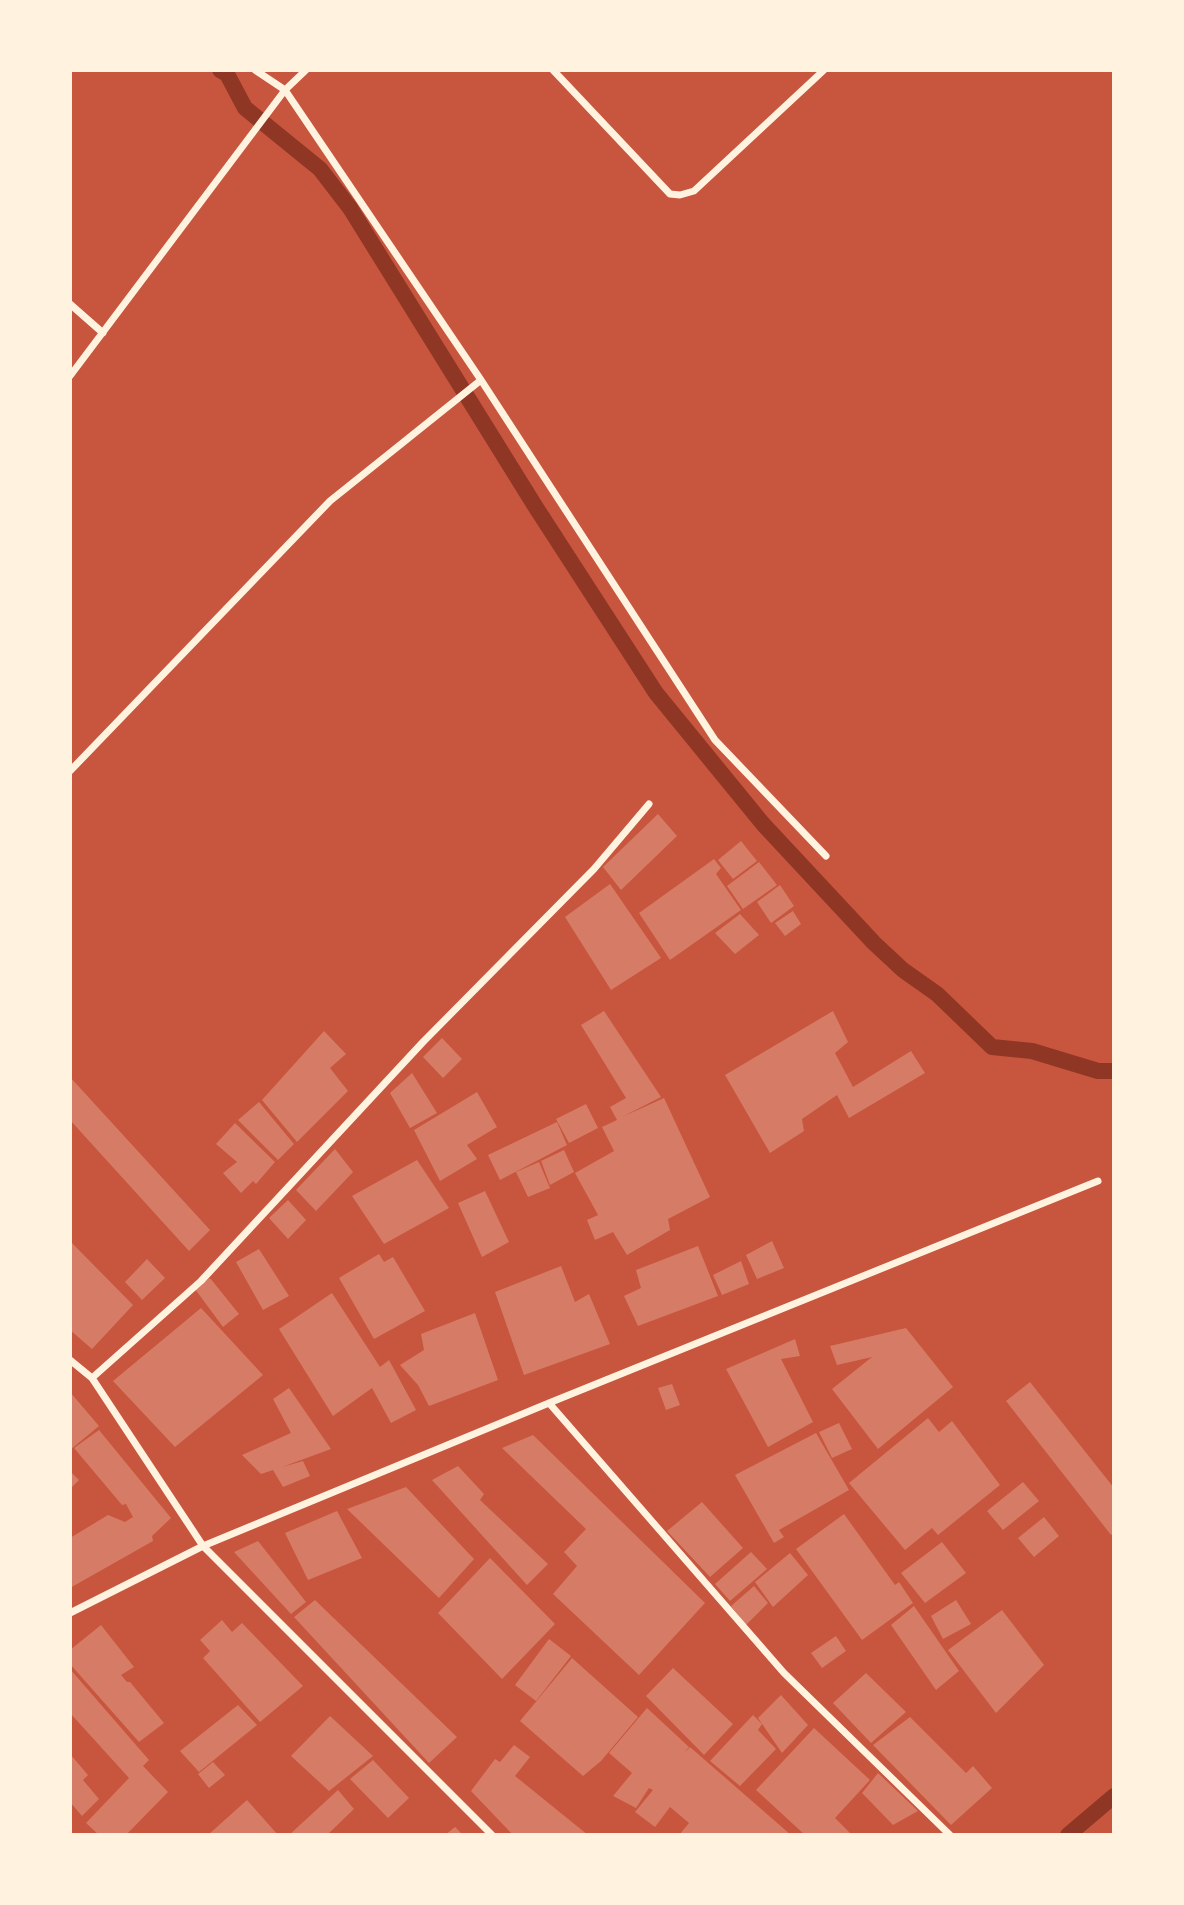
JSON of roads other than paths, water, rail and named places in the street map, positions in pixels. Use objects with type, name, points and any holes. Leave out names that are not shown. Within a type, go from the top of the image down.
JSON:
[{"type":"street","points":[[255,70],[285,90],[481,380],[715,740],[826,856]]},
{"type":"street","points":[[70,376],[285,90],[306,70]]},
{"type":"street","points":[[553,70],[670,194],[680,195],[694,191],[824,70]]},
{"type":"street","points":[[70,304],[103,333]]},
{"type":"street","points":[[70,771],[330,501],[481,380]]},
{"type":"street","points":[[92,1378],[201,1281],[423,1041],[594,869],[649,804]]},
{"type":"street","points":[[70,1613],[203,1546],[1098,1181]]},
{"type":"street","points":[[70,1360],[92,1378],[203,1546],[492,1835]]},
{"type":"street","points":[[549,1403],[784,1673],[950,1835]]},
{"type":"waterway","points":[[220,70],[227,74],[245,108],[320,169],[350,208],[535,506],[656,693],[763,824],[874,943],[903,970],[937,994],[992,1047],[1032,1051],[1098,1071],[1114,1071]]},
{"type":"waterway","points":[[1068,1835],[1114,1796]]}]
